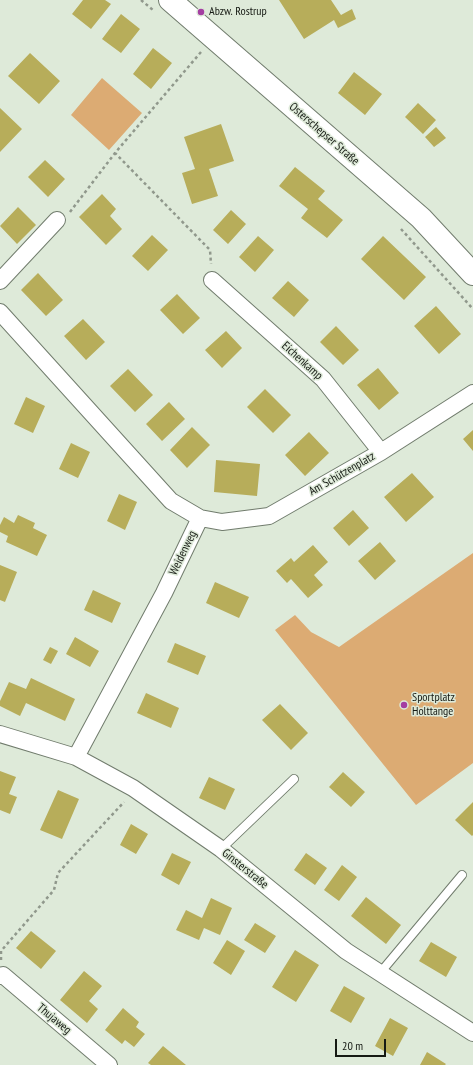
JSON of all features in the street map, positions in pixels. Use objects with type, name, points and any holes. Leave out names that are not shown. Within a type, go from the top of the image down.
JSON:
[{"type":"main road","name":"Osterschepser Straße","points":[[164,8],[421,218],[473,274]]},
{"type":"street","points":[[0,280],[57,220]]},
{"type":"street","name":"Eichenkamp","points":[[212,280],[323,379],[381,452]]},
{"type":"street","name":"Weidenweg","points":[[0,312],[171,501],[200,518],[164,593],[76,757]]},
{"type":"street","name":"Am Schützenplatz","points":[[200,518],[222,522],[269,516],[381,452],[473,393]]},
{"type":"street","name":"Ginsterstraße","points":[[0,734],[76,757],[133,788],[221,849],[346,951],[473,1033]]},
{"type":"street","name":"Thujaweg","points":[[1,975],[109,1065]]},
{"type":"lane","points":[[221,849],[294,779]]},
{"type":"lane","points":[[380,973],[462,875]]},
{"type":"path","points":[[141,0],[164,8]]},
{"type":"path","points":[[195,47],[206,57]]},
{"type":"path","points":[[57,220],[72,211],[105,164],[200,52]]},
{"type":"path","points":[[115,153],[210,250],[212,280]]},
{"type":"path","points":[[400,227],[473,309]]},
{"type":"path","points":[[1,975],[1,952],[54,890],[58,873],[127,799],[133,788]]},
{"type":"shaded area","points":[[102,78],[142,113],[109,150],[71,115]]},
{"type":"shaded area","name":"Sportplatz Holttange","points":[[473,553],[473,763],[416,805],[275,630],[295,615],[311,632],[339,647]]},
{"type":"building","points":[[83,0],[105,0],[111,4],[91,29],[72,14]]},
{"type":"building","points":[[279,0],[331,0],[341,15],[352,9],[356,19],[338,28],[334,20],[304,39]]},
{"type":"building","points":[[121,14],[140,29],[121,53],[102,39]]},
{"type":"building","points":[[153,48],[172,63],[151,89],[133,74]]},
{"type":"building","points":[[30,53],[60,81],[39,104],[8,76]]},
{"type":"building","points":[[354,72],[382,94],[365,115],[338,93]]},
{"type":"building","points":[[418,103],[436,120],[423,134],[405,117]]},
{"type":"building","points":[[0,108],[22,129],[0,152]]},
{"type":"building","points":[[221,124],[234,161],[209,169],[218,196],[192,204],[182,173],[195,169],[184,137]]},
{"type":"building","points":[[436,127],[446,138],[434,147],[425,137]]},
{"type":"building","points":[[45,160],[65,179],[48,197],[28,177]]},
{"type":"building","points":[[295,167],[325,191],[318,199],[343,220],[327,238],[301,218],[308,209],[279,186]]},
{"type":"building","points":[[102,194],[116,209],[110,216],[122,229],[106,245],[79,217]]},
{"type":"building","points":[[18,207],[36,225],[17,244],[0,226]]},
{"type":"building","points":[[231,210],[246,224],[228,244],[213,230]]},
{"type":"building","points":[[152,235],[168,250],[148,271],[132,256]]},
{"type":"building","points":[[258,236],[274,250],[255,272],[239,257]]},
{"type":"building","points":[[383,236],[426,277],[404,300],[361,259]]},
{"type":"building","points":[[38,273],[63,300],[46,316],[21,290]]},
{"type":"building","points":[[288,281],[309,300],[294,317],[272,298]]},
{"type":"building","points":[[177,294],[200,318],[183,334],[160,310]]},
{"type":"building","points":[[436,306],[461,334],[439,354],[414,326]]},
{"type":"building","points":[[83,319],[105,342],[86,360],[64,336]]},
{"type":"building","points":[[336,326],[359,350],[343,365],[320,342]]},
{"type":"building","points":[[226,331],[242,348],[222,368],[205,350]]},
{"type":"building","points":[[378,368],[399,393],[379,410],[357,385]]},
{"type":"building","points":[[128,369],[153,395],[135,412],[110,386]]},
{"type":"building","points":[[265,389],[291,415],[273,433],[247,407]]},
{"type":"building","points":[[26,397],[45,406],[33,433],[14,424]]},
{"type":"building","points":[[169,402],[185,419],[162,441],[146,424]]},
{"type":"building","points":[[192,427],[210,445],[187,468],[170,450]]},
{"type":"building","points":[[473,430],[473,451],[463,439]]},
{"type":"building","points":[[309,432],[329,453],[305,476],[285,455]]},
{"type":"building","points":[[71,443],[90,452],[78,478],[59,469]]},
{"type":"building","points":[[216,460],[260,464],[257,496],[214,492]]},
{"type":"building","points":[[412,473],[434,497],[406,522],[384,497]]},
{"type":"building","points":[[119,494],[137,502],[125,530],[107,521]]},
{"type":"building","points":[[353,510],[369,528],[349,546],[333,528]]},
{"type":"building","points":[[18,515],[35,523],[33,528],[47,535],[37,556],[6,542],[8,536],[0,532],[0,525],[4,517],[14,523]]},
{"type":"building","points":[[380,542],[396,561],[375,580],[358,561]]},
{"type":"building","points":[[313,545],[328,562],[314,575],[323,585],[308,598],[291,579],[287,583],[276,571],[291,558],[294,562]]},
{"type":"building","points":[[0,565],[17,572],[5,602],[0,600]]},
{"type":"building","points":[[215,582],[249,597],[239,618],[206,603]]},
{"type":"building","points":[[93,590],[121,603],[112,623],[84,610]]},
{"type":"building","points":[[75,637],[99,651],[90,667],[66,654]]},
{"type":"building","points":[[175,643],[206,656],[198,675],[167,662]]},
{"type":"building","points":[[50,647],[58,651],[51,664],[43,660]]},
{"type":"building","points":[[31,678],[75,699],[65,721],[26,703],[20,716],[0,706],[0,701],[9,682],[26,689]]},
{"type":"building","points":[[146,693],[179,708],[171,728],[137,713]]},
{"type":"building","points":[[280,704],[308,733],[291,750],[262,720]]},
{"type":"building","points":[[0,771],[16,777],[9,794],[17,797],[10,814],[0,810]]},
{"type":"building","points":[[343,772],[365,792],[351,807],[329,787]]},
{"type":"building","points":[[209,777],[235,789],[225,810],[199,798]]},
{"type":"building","points":[[58,790],[79,799],[62,839],[40,830]]},
{"type":"building","points":[[473,802],[473,835],[472,836],[455,820]]},
{"type":"building","points":[[131,824],[148,834],[136,854],[120,845]]},
{"type":"building","points":[[172,853],[191,862],[179,885],[161,875]]},
{"type":"building","points":[[306,853],[327,868],[315,885],[294,870]]},
{"type":"building","points":[[342,865],[357,877],[339,901],[324,890]]},
{"type":"building","points":[[366,897],[401,925],[386,944],[351,916]]},
{"type":"building","points":[[211,898],[232,908],[220,935],[204,928],[199,940],[176,930],[186,910],[202,918]]},
{"type":"building","points":[[255,923],[276,936],[265,953],[244,940]]},
{"type":"building","points":[[31,931],[56,951],[41,969],[16,948]]},
{"type":"building","points":[[227,940],[245,951],[231,975],[213,963]]},
{"type":"building","points":[[431,942],[457,957],[446,977],[419,961]]},
{"type":"building","points":[[295,950],[319,965],[296,1002],[272,987]]},
{"type":"building","points":[[84,971],[102,986],[89,1001],[98,1009],[87,1023],[60,1000]]},
{"type":"building","points":[[344,986],[365,998],[351,1023],[330,1011]]},
{"type":"building","points":[[123,1008],[139,1022],[136,1027],[145,1034],[134,1047],[125,1040],[122,1044],[105,1030]]},
{"type":"building","points":[[390,1018],[408,1028],[393,1056],[375,1046]]},
{"type":"building","points":[[163,1046],[186,1065],[151,1065],[148,1063]]},
{"type":"building","points":[[427,1052],[446,1064],[420,1065]]},
{"type":"place","name":"Abzw. Rostrup","points":[[201,12]]},
{"type":"place","name":"Sportplatz Holttange","points":[[404,705]]}]
